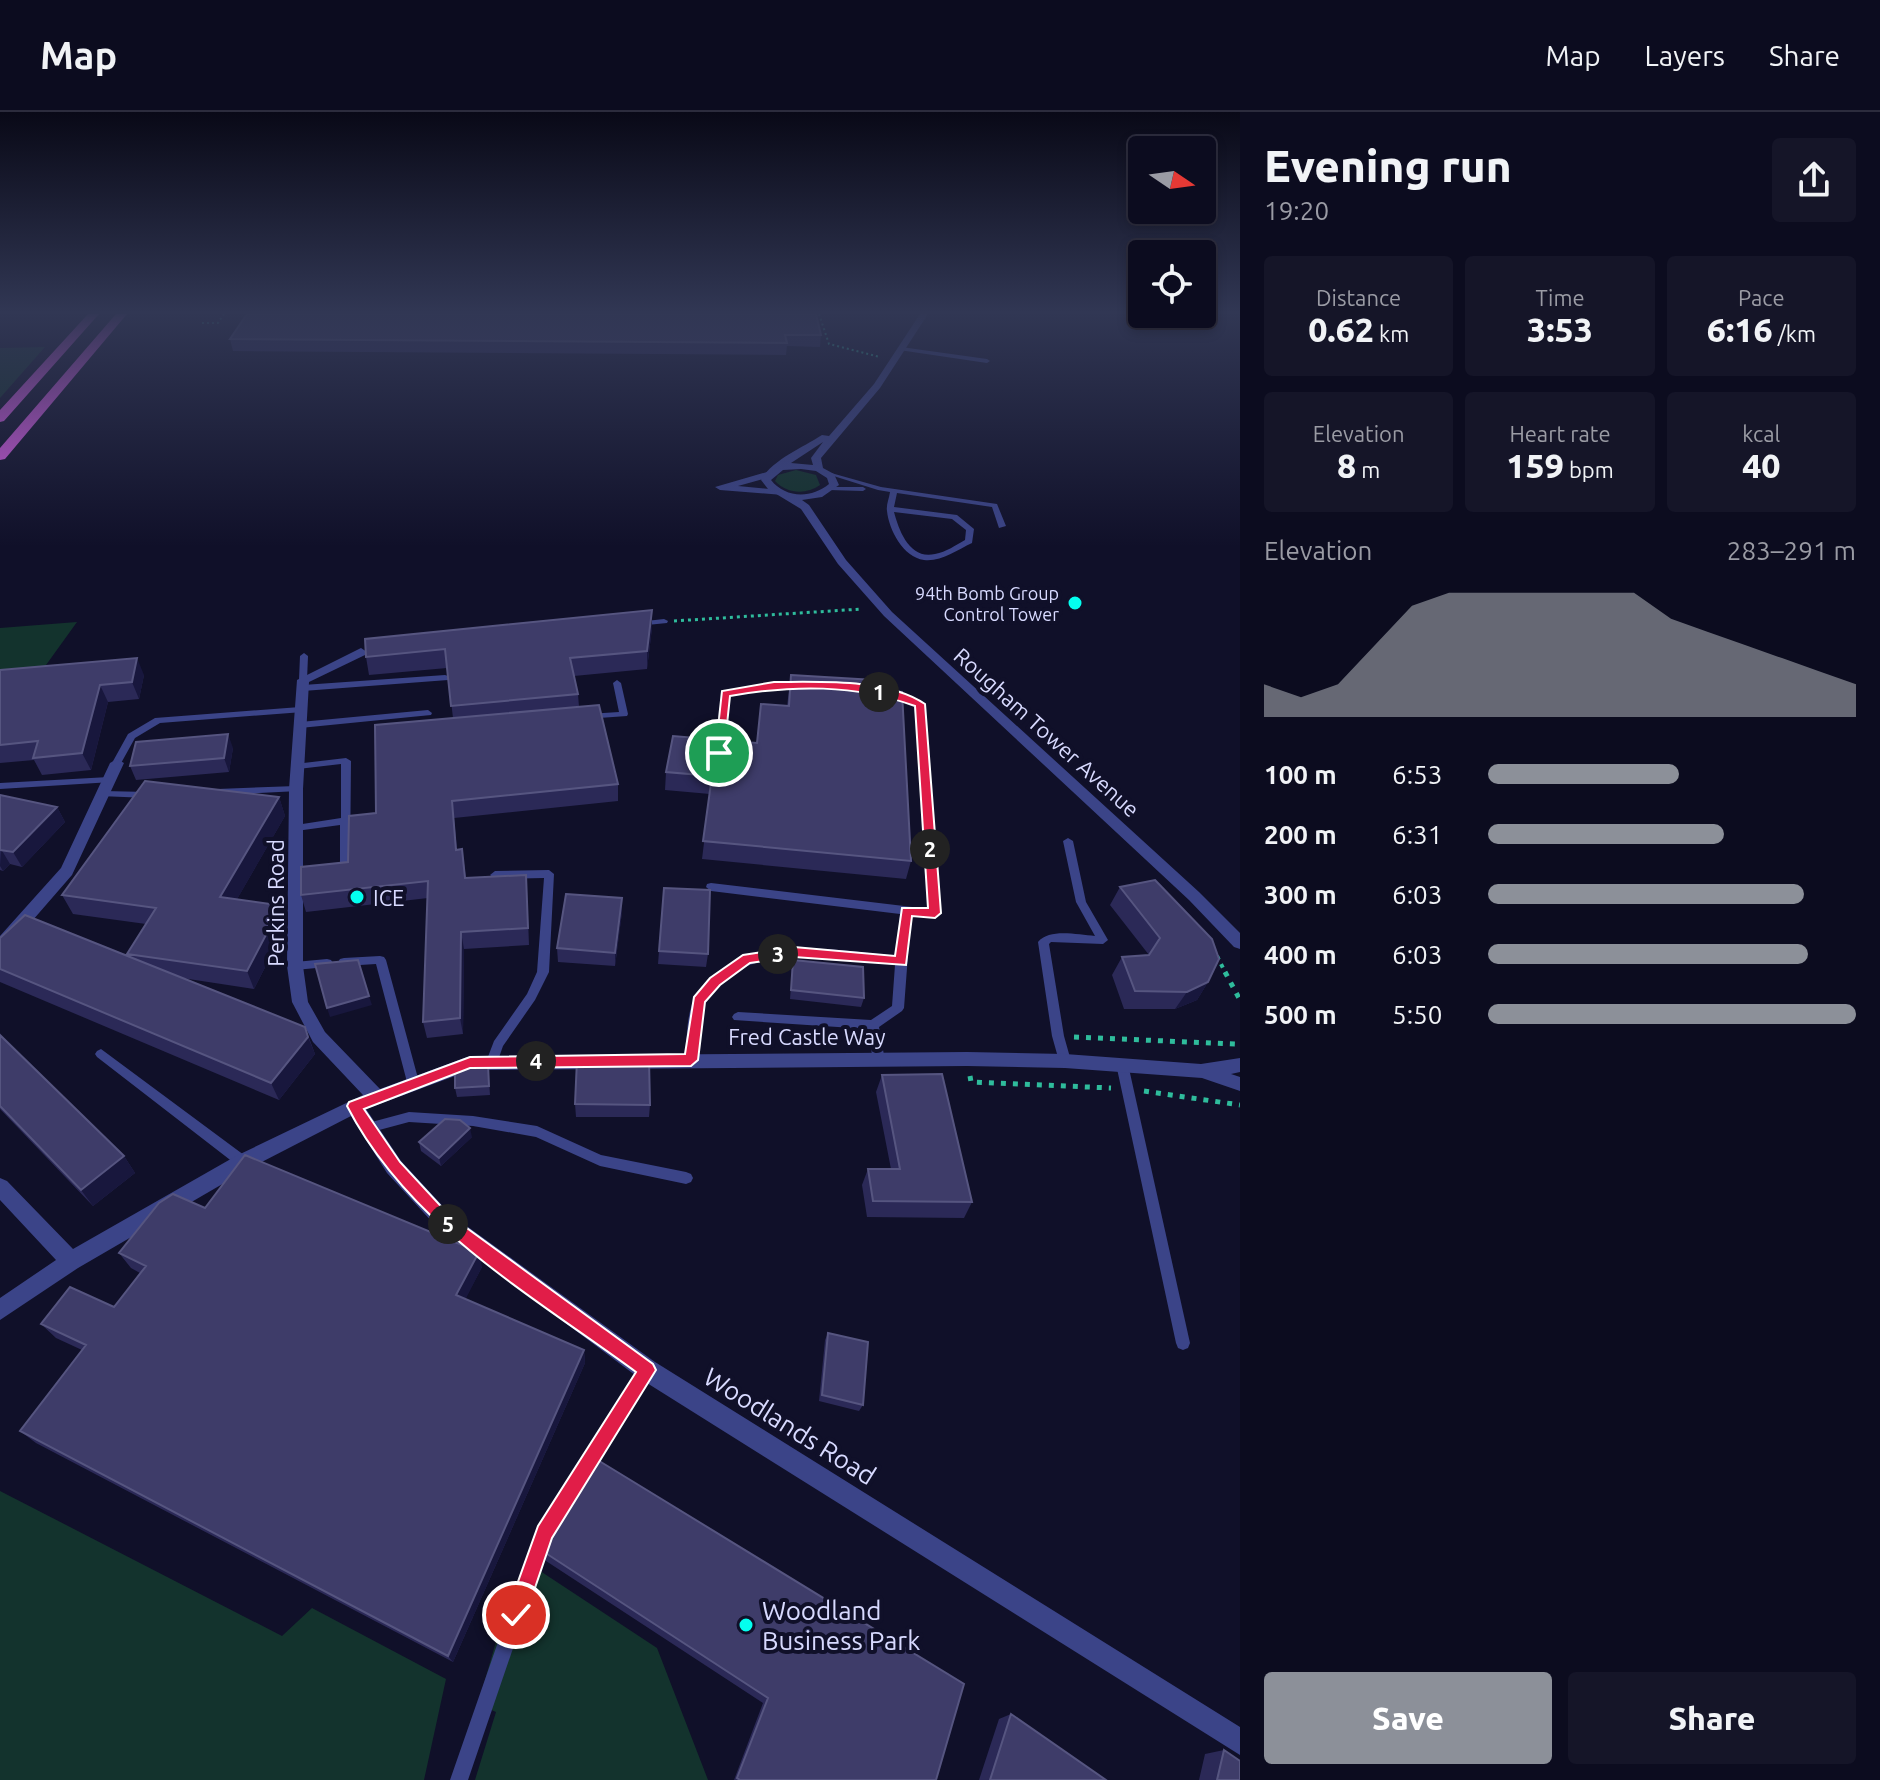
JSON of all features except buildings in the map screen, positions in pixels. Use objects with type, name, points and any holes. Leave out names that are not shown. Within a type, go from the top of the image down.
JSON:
[{"type":"highway","points":[[0,418],[24,392]]},
{"type":"highway","points":[[0,456],[55,392]]},
{"type":"street","points":[[819,526],[819,501],[834,481],[822,471],[816,457],[872,392]]},
{"type":"street","points":[[771,472],[834,433]]},
{"type":"street","points":[[822,471],[791,465],[720,487],[809,497],[828,491]]},
{"type":"street","name":"Rougham Tower Avenue","points":[[771,472],[767,485],[805,507],[848,570],[888,614],[1167,871],[1240,943]]},
{"type":"street","points":[[303,684],[368,652]]},
{"type":"street","name":"Perkins Road","points":[[303,684],[296,789],[295,966],[300,1002],[319,1037],[376,1097]]},
{"type":"street","points":[[0,947],[67,871],[117,763]]},
{"type":"street","name":"Rougham Tower Avenue","points":[[1223,926],[1240,954]]},
{"type":"street","name":"Fred Castle Way","points":[[0,1310],[71,1261],[243,1162],[354,1106],[470,1063],[967,1059],[1065,1061],[1201,1071]]},
{"type":"street","points":[[1201,1071],[1240,1065]]},
{"type":"street","points":[[1201,1071],[1240,1084]]},
{"type":"street","name":"Woodlands Road","points":[[354,1106],[394,1167],[443,1220],[647,1370],[1240,1742]]},
{"type":"street","points":[[0,1187],[71,1261]]},
{"type":"lane","points":[[822,471],[880,489],[995,505],[1002,526]]},
{"type":"lane","points":[[828,491],[880,489]]},
{"type":"lane","points":[[890,509],[954,517],[970,529],[969,541],[931,558],[916,556],[894,533],[890,509],[894,491]]},
{"type":"lane","points":[[634,624],[664,621]]},
{"type":"lane","name":"Perkins Road","points":[[303,684],[304,656]]},
{"type":"lane","points":[[303,684],[445,678]]},
{"type":"lane","points":[[576,718],[624,714],[617,683]]},
{"type":"lane","points":[[719,753],[725,694],[774,685],[820,685]]},
{"type":"lane","points":[[711,887],[935,913],[920,704],[875,691]]},
{"type":"lane","points":[[117,763],[131,736],[158,720],[403,720],[428,713]]},
{"type":"lane","points":[[298,766],[346,761],[345,862]]},
{"type":"lane","points":[[0,786],[106,787],[156,794]]},
{"type":"lane","points":[[203,792],[296,789]]},
{"type":"lane","points":[[296,828],[346,821]]},
{"type":"lane","points":[[1065,1061],[1043,942],[1049,938],[1103,940],[1081,902],[1068,841]]},
{"type":"lane","points":[[492,1062],[498,1044],[531,997],[543,972],[549,874],[495,875]]},
{"type":"lane","points":[[738,1017],[873,1025],[898,1008],[906,911]]},
{"type":"lane","points":[[691,1060],[698,1000],[715,982],[747,959],[794,952],[901,961]]},
{"type":"lane","points":[[295,966],[380,960],[413,1082]]},
{"type":"lane","points":[[873,1025],[879,1061]]},
{"type":"lane","points":[[101,1054],[243,1162]]},
{"type":"lane","points":[[1122,1064],[1183,1343]]},
{"type":"lane","points":[[368,1128],[409,1117],[473,1121],[537,1132],[600,1160],[686,1178]]},
{"type":"lane","points":[[459,1780],[544,1533],[647,1370]]},
{"type":"path","points":[[664,621],[862,609]]},
{"type":"path","points":[[1058,1036],[1218,1045],[1238,1043],[1240,1049]]},
{"type":"path","points":[[967,1059],[971,1082],[1128,1089],[1240,1105]]},
{"type":"green space","points":[[796,470],[816,475],[820,485],[797,492],[785,489],[775,481],[778,475]]},
{"type":"green space","points":[[77,622],[41,672],[0,676],[0,628]]},
{"type":"green space","points":[[0,1491],[282,1636],[312,1608],[446,1679],[424,1780],[0,1780]]},
{"type":"green space","points":[[525,1561],[657,1648],[708,1780],[475,1780],[496,1712],[478,1704],[498,1635]]},
{"type":"place","name":"94th Bomb Group Control Tower","points":[[1075,603]]},
{"type":"place","name":"ICE","points":[[357,897]]},
{"type":"place","name":"Woodland Business Park","points":[[746,1625]]},
{"type":"route","points":[[516,1615],[544,1533],[647,1370],[443,1220],[394,1167],[354,1106],[470,1063],[691,1060],[698,1000],[715,982],[747,959],[794,952],[901,961],[906,911],[935,913],[920,704],[888,693],[836,685],[774,685],[725,694],[719,753]]}]
